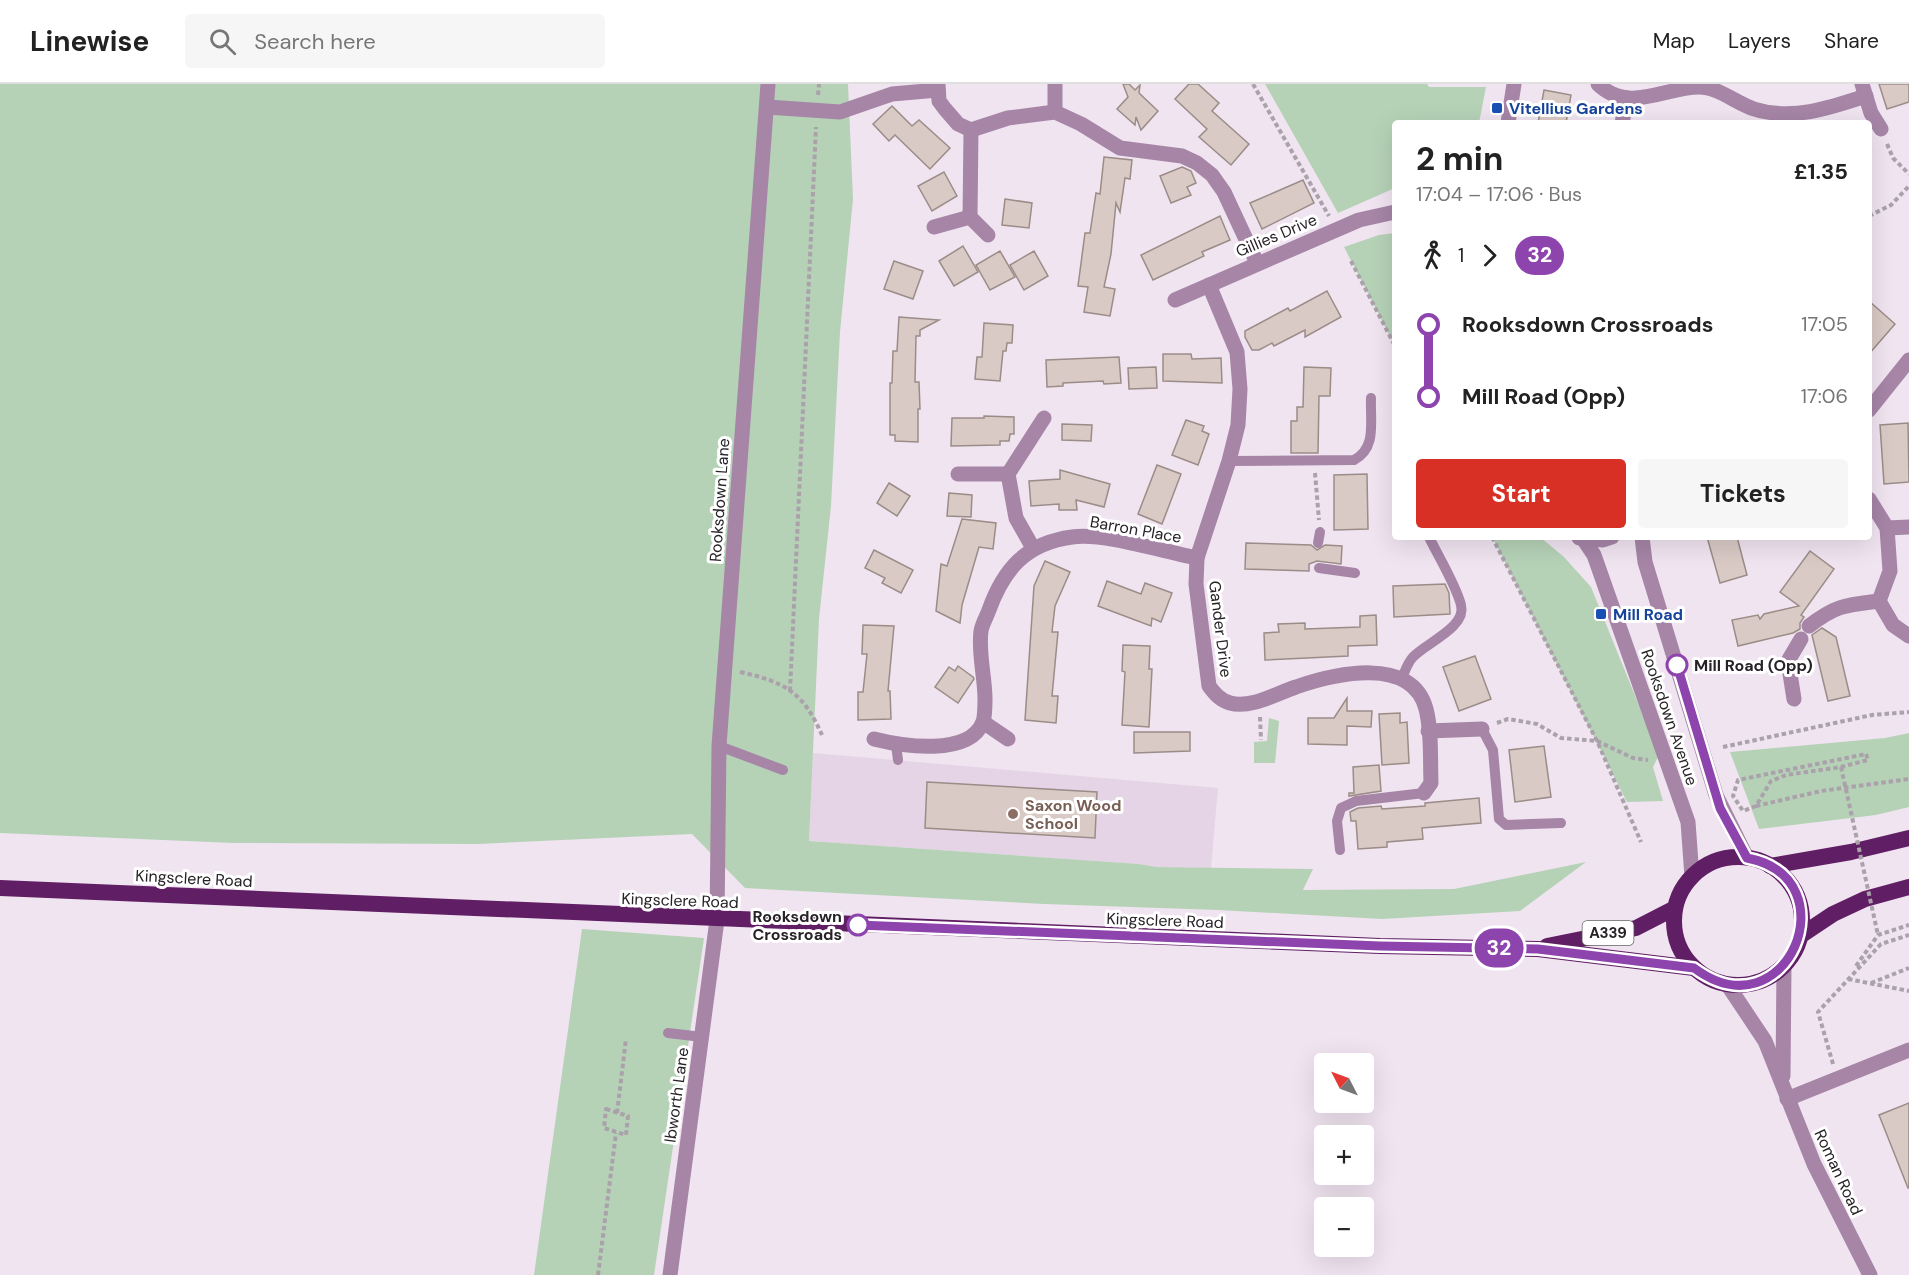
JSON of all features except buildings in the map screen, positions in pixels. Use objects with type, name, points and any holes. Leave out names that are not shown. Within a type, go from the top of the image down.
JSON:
[{"type":"highway","points":[[1770,866],[1851,852],[1909,838]]},
{"type":"highway","points":[[1727,858],[1747,858],[1770,866],[1786,878],[1797,896],[1802,915],[1800,936],[1791,956],[1772,975],[1758,982],[1743,985],[1727,984],[1715,981],[1694,968],[1684,956],[1677,941],[1674,925],[1675,908],[1681,891],[1692,877],[1708,864],[1727,858]]},
{"type":"highway","points":[[1800,936],[1833,914],[1865,899],[1909,887]]},
{"type":"highway","name":"Kingsclere Road","points":[[0,888],[717,920],[1380,946],[1538,949],[1694,968]]},
{"type":"highway","name":"Kingsclere Road","points":[[1538,949],[1636,928],[1675,908]]},
{"type":"street","name":"Rooksdown Lane","points":[[717,920],[718,746],[768,84]]},
{"type":"street","points":[[1055,84],[1055,112]]},
{"type":"street","points":[[1508,120],[1514,84]]},
{"type":"street","points":[[1598,84],[1614,95],[1628,98],[1649,91],[1700,87],[1720,88],[1753,116],[1819,111],[1864,90],[1871,113],[1881,129]]},
{"type":"street","points":[[767,106],[840,112],[892,94],[938,87],[939,101],[958,124],[971,130],[1008,118],[1055,112],[1067,116],[1120,148],[1182,156],[1197,163],[1212,175],[1224,192],[1257,263]]},
{"type":"street","points":[[1623,120],[1628,98]]},
{"type":"street","points":[[971,130],[970,217],[988,235]]},
{"type":"street","name":"Gillies Drive","points":[[1175,300],[1359,220],[1392,213]]},
{"type":"street","points":[[934,227],[970,217]]},
{"type":"street","name":"Gander Drive","points":[[1209,285],[1237,352],[1240,389],[1238,425],[1197,558],[1196,584],[1209,686],[1218,697],[1232,704],[1259,701],[1298,686],[1348,673],[1388,674],[1402,678]]},
{"type":"street","points":[[1872,406],[1909,360]]},
{"type":"street","points":[[1034,548],[1016,518],[1008,474],[1044,418]]},
{"type":"street","points":[[958,474],[1008,474]]},
{"type":"street","points":[[1872,504],[1887,528],[1890,571],[1879,602],[1893,626],[1909,636]]},
{"type":"street","points":[[1887,528],[1909,527]]},
{"type":"street","name":"Barron Place","points":[[983,722],[985,700],[981,631],[998,586],[1014,564],[1034,548],[1074,536],[1104,538],[1197,558]]},
{"type":"street","name":"Rooksdown Avenue","points":[[1581,540],[1594,555],[1688,822],[1692,877]]},
{"type":"street","name":"Rooksdown Avenue","points":[[1642,540],[1645,562],[1716,795],[1747,858]]},
{"type":"street","points":[[1794,699],[1788,661],[1805,633],[1829,611],[1852,604],[1879,602]]},
{"type":"street","points":[[1402,678],[1414,689],[1426,708],[1431,783],[1424,793]]},
{"type":"street","points":[[874,740],[897,752],[949,744],[971,737],[983,722],[1008,739]]},
{"type":"street","points":[[1428,731],[1482,729]]},
{"type":"street","name":"Ibworth Lane","points":[[670,1275],[717,920]]},
{"type":"street","name":"Roman Road","points":[[1783,1081],[1784,965]]},
{"type":"street","name":"Roman Road","points":[[1727,984],[1765,1041],[1783,1081],[1787,1099],[1814,1164],[1870,1275]]},
{"type":"street","points":[[1787,1099],[1909,1050]]},
{"type":"lane","points":[[1229,460],[1313,462],[1354,460],[1365,454],[1370,443],[1371,398]]},
{"type":"lane","points":[[1402,678],[1410,659],[1460,619],[1462,607],[1430,540]]},
{"type":"lane","points":[[1320,568],[1355,573]]},
{"type":"lane","points":[[1482,729],[1493,750],[1500,819],[1506,825],[1561,823]]},
{"type":"lane","points":[[718,746],[783,770]]},
{"type":"lane","points":[[1341,850],[1337,821],[1341,808],[1356,801],[1424,793]]},
{"type":"lane","points":[[668,1033],[702,1037]]},
{"type":"path","points":[[790,692],[819,84]]},
{"type":"path","points":[[1253,84],[1329,216]]},
{"type":"path","points":[[1881,129],[1893,158],[1909,174]]},
{"type":"path","points":[[1872,214],[1891,205],[1909,186]]},
{"type":"path","points":[[1351,261],[1392,340]]},
{"type":"path","points":[[1313,462],[1319,537]]},
{"type":"path","points":[[1494,540],[1597,741],[1641,842]]},
{"type":"path","points":[[724,669],[772,679],[812,712],[822,735]]},
{"type":"path","points":[[1723,747],[1872,715],[1909,712]]},
{"type":"path","points":[[1482,729],[1508,719],[1537,724],[1561,738],[1597,741],[1633,758],[1653,759]]},
{"type":"path","points":[[1756,806],[1771,781],[1786,775],[1841,767],[1868,760],[1866,754],[1738,780],[1733,796],[1743,811],[1821,791],[1909,778]]},
{"type":"path","points":[[1841,767],[1878,934]]},
{"type":"path","points":[[1847,979],[1878,934],[1909,925]]},
{"type":"path","points":[[1834,1068],[1818,1012],[1881,944],[1909,935]]},
{"type":"path","points":[[1870,983],[1909,968]]},
{"type":"path","points":[[1847,979],[1909,991]]},
{"type":"path","points":[[617,1113],[626,1039]]},
{"type":"path","points":[[606,1109],[617,1113],[628,1116],[626,1135],[604,1128],[606,1109]]},
{"type":"path","points":[[598,1275],[616,1133]]},
{"type":"shaded area","name":"Saxon Wood School","points":[[813,753],[1218,788],[1211,868],[1157,867],[809,841]]},
{"type":"green space","points":[[0,84],[848,84],[853,199],[840,332],[831,506],[819,619],[809,841],[1157,867],[1313,869],[1303,890],[1454,889],[1586,862],[1520,911],[1382,919],[745,888],[692,834],[478,844],[233,843],[0,833]]},
{"type":"green space","points":[[1265,84],[1427,84],[1429,87],[1486,87],[1480,120],[1392,120],[1392,189],[1338,213]]},
{"type":"green space","points":[[1392,233],[1392,340],[1344,247],[1379,235]]},
{"type":"green space","points":[[1494,540],[1544,540],[1564,557],[1591,587],[1659,755],[1653,767],[1663,801],[1627,802]]},
{"type":"green space","points":[[1269,718],[1279,721],[1275,763],[1254,763],[1254,742],[1267,741]]},
{"type":"green space","points":[[1909,733],[1909,807],[1876,815],[1759,829],[1730,752],[1885,738]]},
{"type":"green space","points":[[582,929],[704,938],[654,1275],[534,1275]]},
{"type":"bus line","name":"32","points":[[858,925],[1380,946],[1538,949],[1694,968],[1704,976],[1727,984],[1743,985],[1758,982],[1772,975],[1791,956],[1800,936],[1802,915],[1797,896],[1786,878],[1763,862],[1747,858],[1720,808],[1677,665]]},
{"type":"place","name":"Vitellius Gardens","points":[[1497,108]]},
{"type":"place","name":"Mill Road","points":[[1601,614]]},
{"type":"place","name":"Mill Road (Opp)","points":[[1677,665]]},
{"type":"place","name":"Saxon Wood School","points":[[1013,814]]},
{"type":"place","name":"Rooksdown Crossroads","points":[[858,925]]}]
